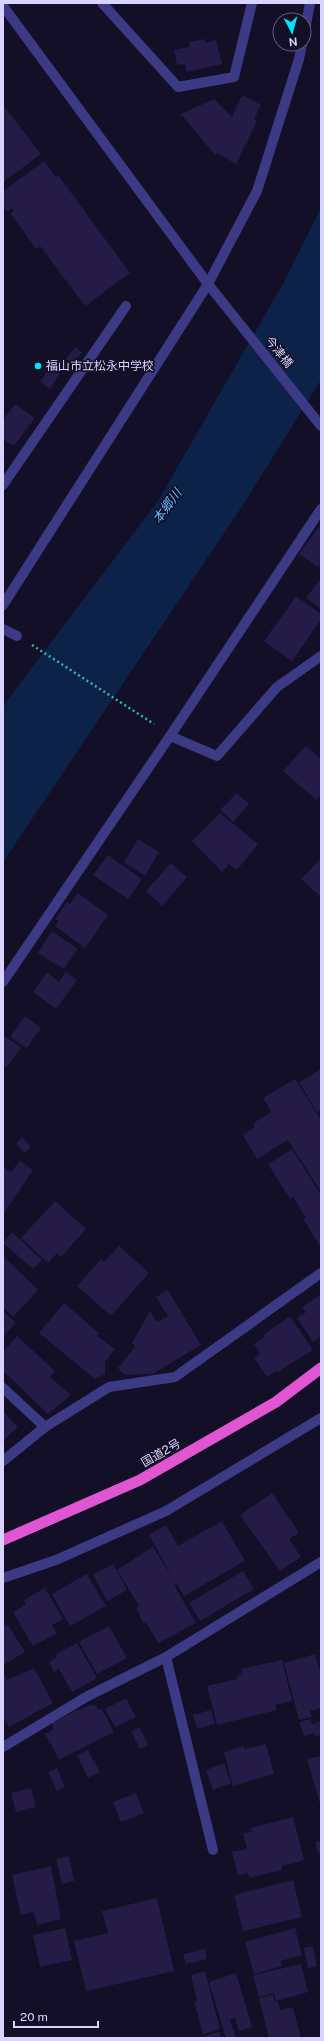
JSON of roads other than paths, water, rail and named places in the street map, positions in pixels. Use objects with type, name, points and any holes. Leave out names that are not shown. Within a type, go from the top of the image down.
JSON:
[{"type":"highway","name":"国道2号","points":[[3,1540],[140,1480],[276,1402],[321,1368]]},
{"type":"street","points":[[102,3],[178,87],[234,77],[252,3]]},
{"type":"street","name":"今津橋","points":[[3,6],[208,284],[321,426]]},
{"type":"street","points":[[3,605],[208,284],[257,191],[300,52]]},
{"type":"street","points":[[3,485],[126,306]]},
{"type":"street","points":[[3,982],[170,736],[321,509]]},
{"type":"street","points":[[3,628],[17,636]]},
{"type":"street","points":[[170,736],[217,756],[277,687],[321,656]]},
{"type":"street","points":[[3,1461],[45,1427],[109,1388],[175,1377],[321,1273]]},
{"type":"street","points":[[3,1388],[45,1427]]},
{"type":"street","points":[[3,1578],[56,1560],[166,1511],[321,1418]]},
{"type":"street","points":[[3,1747],[86,1697],[166,1657],[321,1562]]},
{"type":"street","points":[[166,1657],[213,1850]]},
{"type":"water","name":"本郷川","points":[[321,207],[321,380],[243,505],[3,862],[3,706],[158,501],[285,280]]},
{"type":"place","name":"福山市立松永中学校","points":[[38,366]]}]
